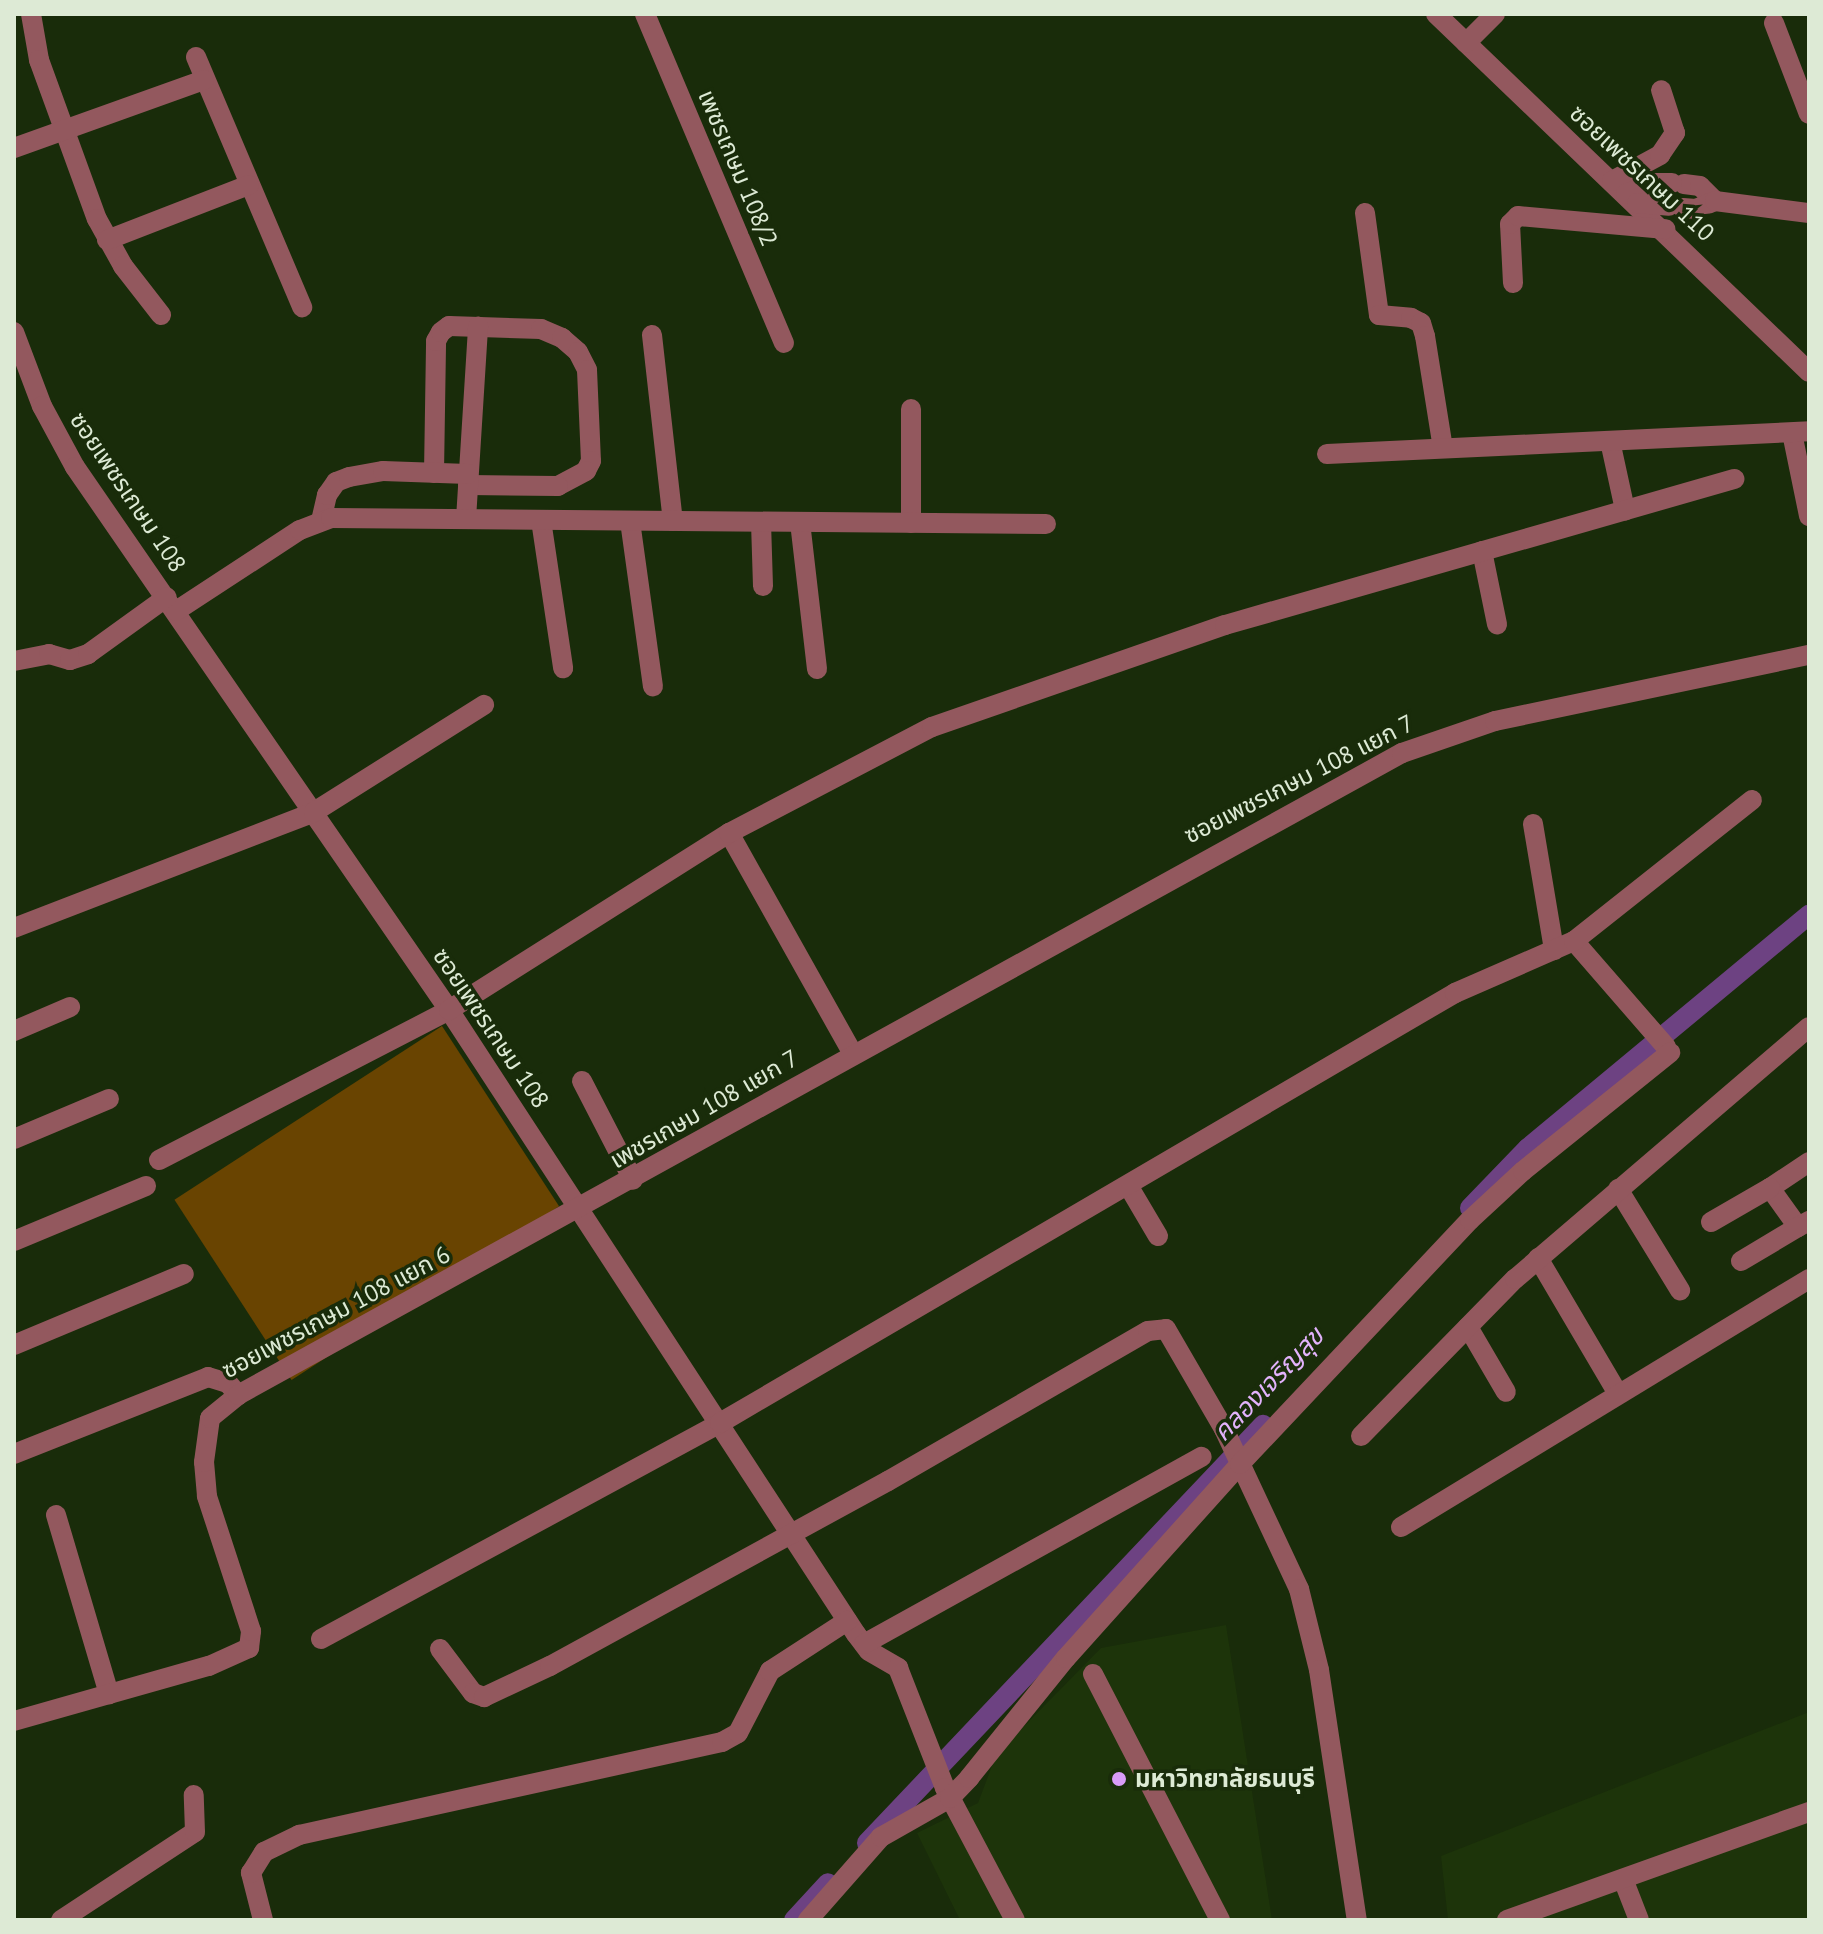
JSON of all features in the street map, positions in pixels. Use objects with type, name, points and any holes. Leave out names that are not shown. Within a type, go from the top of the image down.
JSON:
[{"type":"street","points":[[31,14],[39,60],[107,240],[161,315]]},
{"type":"street","name":"เพชรเกษม 108/2","points":[[645,14],[784,343]]},
{"type":"street","name":"ซอยเพชรเกษม 110","points":[[1436,14],[1665,229],[1809,372]]},
{"type":"street","points":[[1466,43],[1495,14]]},
{"type":"street","points":[[1774,23],[1809,114]]},
{"type":"street","points":[[1789,59],[1809,51]]},
{"type":"street","points":[[196,57],[302,307]]},
{"type":"street","points":[[14,148],[204,80]]},
{"type":"street","points":[[1625,192],[1671,140],[1675,123],[1661,90]]},
{"type":"street","points":[[1625,192],[1651,183],[1700,186],[1715,201]]},
{"type":"street","points":[[107,240],[249,185]]},
{"type":"street","points":[[1625,192],[1676,207],[1696,209],[1715,201],[1809,213]]},
{"type":"street","points":[[1365,213],[1376,307],[1386,319],[1421,323],[1443,448]]},
{"type":"street","points":[[1513,283],[1510,224],[1518,216],[1665,229]]},
{"type":"street","points":[[321,521],[336,482],[383,471],[558,486],[575,479],[591,461],[590,398],[578,352],[541,329],[449,326],[436,341],[434,473]]},
{"type":"street","points":[[466,519],[478,326]]},
{"type":"street","name":"ซอยเพชรเกษม 108","points":[[14,332],[58,437],[449,1010],[847,1621],[864,1644],[898,1668],[947,1793],[1015,1920]]},
{"type":"street","points":[[652,335],[673,521]]},
{"type":"street","points":[[911,409],[911,523]]},
{"type":"street","points":[[1327,454],[1800,432],[1809,516]]},
{"type":"street","points":[[1610,441],[1625,510]]},
{"type":"street","points":[[159,1160],[449,1010],[729,833],[932,727],[1225,625],[1734,479]]},
{"type":"street","points":[[14,661],[49,654],[70,660],[88,654],[321,521],[466,519],[1046,524]]},
{"type":"street","points":[[541,520],[563,668]]},
{"type":"street","points":[[630,521],[653,686]]},
{"type":"street","points":[[761,522],[763,586]]},
{"type":"street","points":[[800,522],[817,669]]},
{"type":"street","points":[[1482,551],[1497,624]]},
{"type":"street","name":"ซอยเพชรเกษม 108 แยก 7","points":[[853,1054],[1220,849],[1446,734],[1809,655]]},
{"type":"street","points":[[14,928],[314,812],[484,705]]},
{"type":"street","points":[[321,1639],[720,1423],[1129,1187],[1455,993],[1574,941],[1752,800]]},
{"type":"street","points":[[1533,824],[1554,950]]},
{"type":"street","points":[[729,833],[853,1054]]},
{"type":"street","points":[[808,1920],[881,1837],[947,1793],[1238,1461],[1470,1220],[1523,1171],[1668,1050],[1574,941]]},
{"type":"street","points":[[14,1031],[70,1007]]},
{"type":"street","points":[[1361,1436],[1538,1258],[1809,1027]]},
{"type":"street","name":"เพชรเกษม 108 แยก 7","points":[[581,1209],[853,1054]]},
{"type":"street","points":[[582,1081],[633,1180]]},
{"type":"street","points":[[14,1139],[109,1099]]},
{"type":"street","points":[[1711,1222],[1809,1162]]},
{"type":"street","points":[[14,1241],[146,1186]]},
{"type":"street","points":[[1129,1187],[1158,1236]]},
{"type":"street","points":[[1741,1261],[1803,1224],[1770,1188]]},
{"type":"street","points":[[1618,1189],[1680,1290]]},
{"type":"street","name":"ซอยเพชรเกษม 108 แยก 6","points":[[14,1721],[209,1666],[249,1648],[251,1631],[207,1496],[204,1462],[210,1418],[238,1395],[581,1209]]},
{"type":"street","points":[[1538,1258],[1618,1394]]},
{"type":"street","points":[[14,1345],[184,1274]]},
{"type":"street","points":[[1401,1527],[1809,1279]]},
{"type":"street","points":[[440,1649],[473,1693],[484,1697],[550,1666],[1158,1327],[1173,1336],[1224,1429],[1287,1559],[1304,1608],[1319,1670],[1357,1920]]},
{"type":"street","points":[[1468,1327],[1506,1392]]},
{"type":"street","points":[[14,1454],[208,1377],[228,1383],[238,1395]]},
{"type":"street","points":[[864,1644],[1202,1457]]},
{"type":"street","points":[[56,1515],[109,1694]]},
{"type":"street","points":[[263,1920],[251,1873],[264,1852],[299,1835],[722,1742],[738,1733],[770,1671],[847,1621]]},
{"type":"street","points":[[1093,1674],[1220,1920]]},
{"type":"street","points":[[61,1920],[195,1832],[194,1795]]},
{"type":"street","points":[[1507,1920],[1809,1812]]},
{"type":"street","points":[[1623,1879],[1639,1920]]},
{"type":"shaded area","points":[[442,1026],[559,1206],[292,1380],[174,1200]]},
{"type":"shaded area","name":"มหาวิทยาลัยธนบุรี","points":[[1226,1625],[1272,1920],[960,1920],[917,1833],[978,1803],[996,1755],[1101,1648]]},
{"type":"shaded area","points":[[1809,1712],[1809,1920],[1448,1920],[1441,1856]]},
{"type":"waterway","name":"คลองเจริญสุข","points":[[1470,1208],[1528,1148],[1809,915]]},
{"type":"waterway","name":"คลองเจริญสุข","points":[[867,1843],[1263,1425]]},
{"type":"waterway","name":"คลองเจริญสุข","points":[[794,1920],[828,1883]]},
{"type":"place","name":"มหาวิทยาลัยธนบุรี","points":[[1119,1779]]}]
